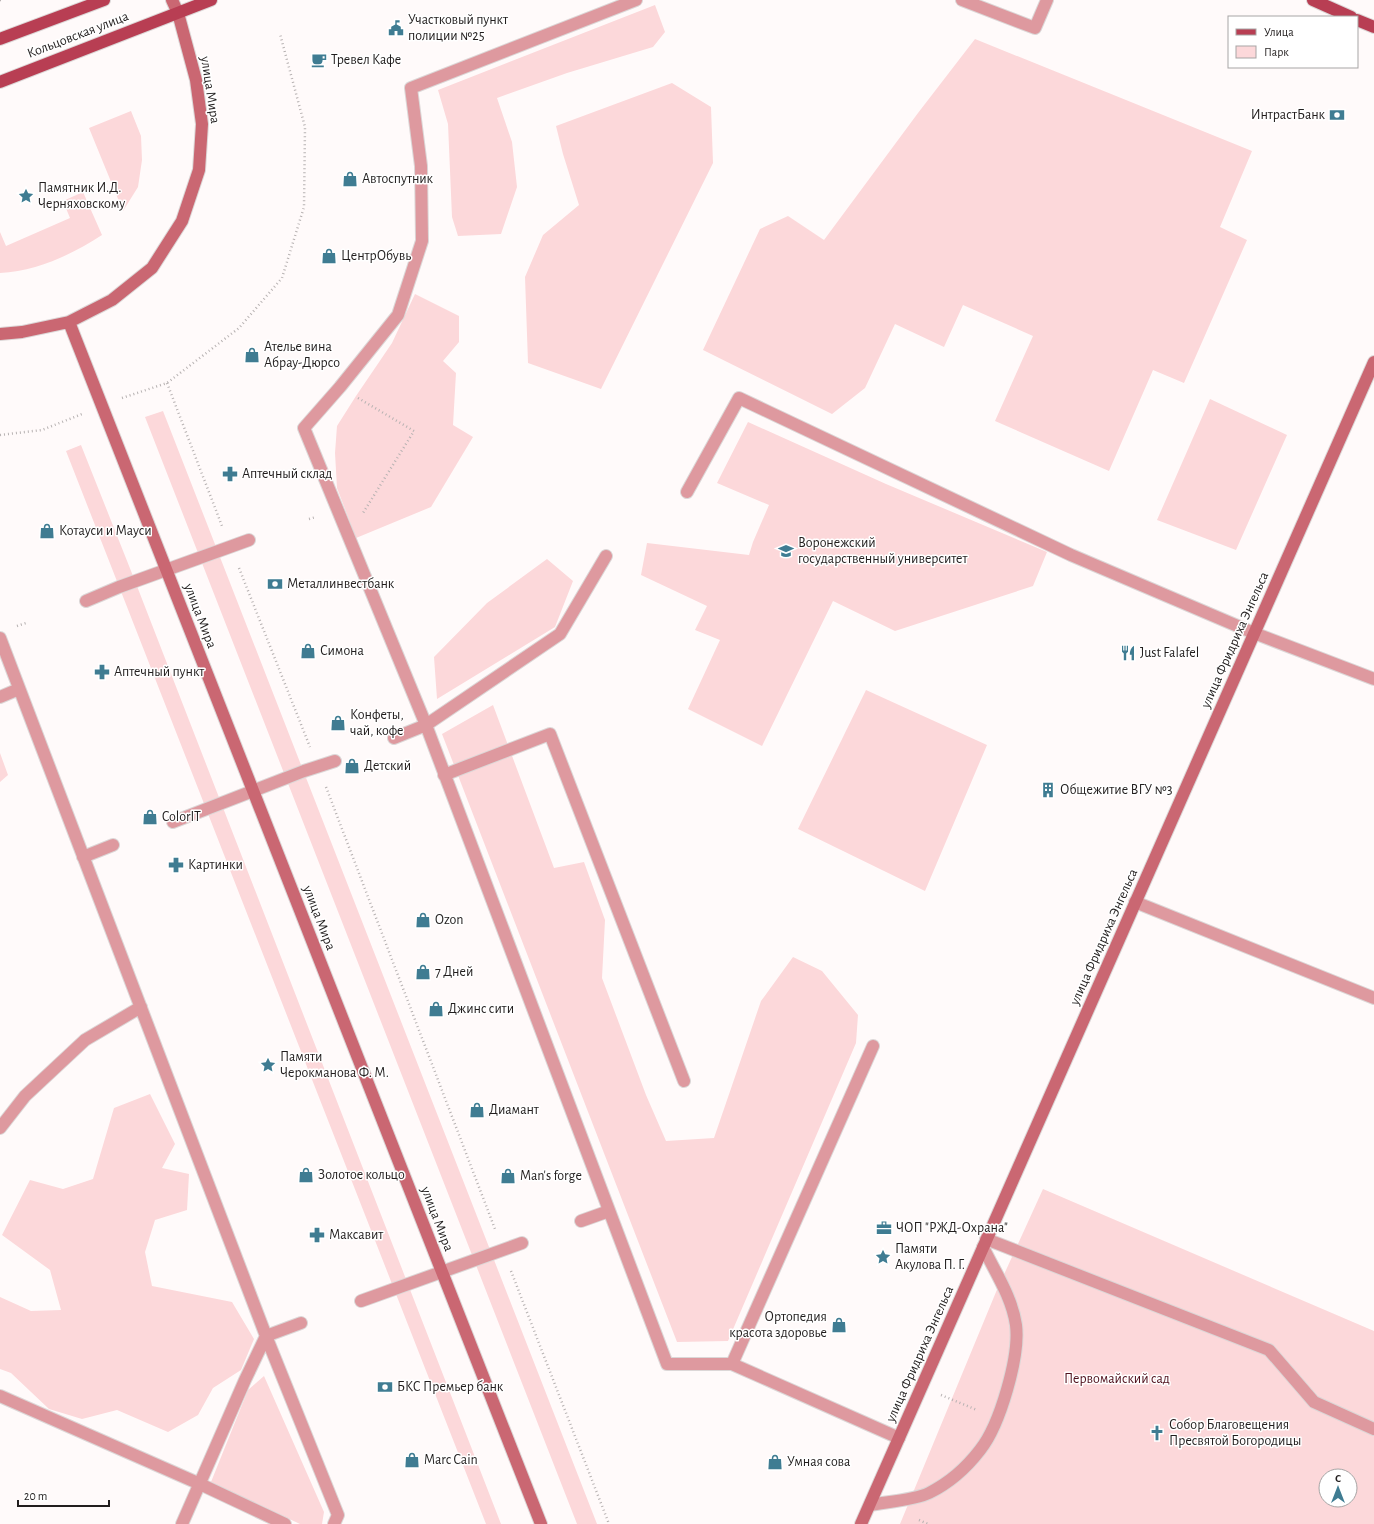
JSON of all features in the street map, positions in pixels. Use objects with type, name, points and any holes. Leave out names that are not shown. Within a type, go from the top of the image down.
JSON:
[{"type":"main road","name":"Кольцовская улица","points":[[0,39],[104,0]]},
{"type":"main road","name":"Кольцовская улица","points":[[0,82],[211,0]]},
{"type":"main road","points":[[1313,0],[1349,16]]},
{"type":"main road","points":[[1358,20],[1374,27]]},
{"type":"street","name":"улица Мира","points":[[0,334],[22,332],[69,322],[112,300],[152,268],[182,221],[198,170],[202,124],[196,80],[178,13],[172,0]]},
{"type":"street","name":"улица Мира","points":[[69,322],[541,1524]]},
{"type":"street","name":"улица Фридриха Энгельса","points":[[861,1524],[1373,366]]},
{"type":"lane","points":[[636,0],[411,88],[421,166],[422,241],[398,316],[340,387],[304,428],[426,725],[667,1364],[732,1364],[899,1438]]},
{"type":"lane","points":[[962,0],[1035,28],[1047,0]]},
{"type":"lane","points":[[687,492],[739,398],[1070,555],[1254,634],[1374,679]]},
{"type":"lane","points":[[86,600],[249,540]]},
{"type":"lane","points":[[394,738],[426,725],[560,634],[606,556]]},
{"type":"lane","points":[[0,638],[266,1336],[338,1515],[334,1524]]},
{"type":"lane","points":[[0,697],[19,689]]},
{"type":"lane","points":[[444,775],[550,734],[684,1081]]},
{"type":"lane","points":[[173,822],[335,761]]},
{"type":"lane","points":[[83,857],[113,845]]},
{"type":"lane","points":[[1135,902],[1374,998]]},
{"type":"lane","points":[[0,1128],[25,1096],[85,1040],[141,1007]]},
{"type":"lane","points":[[732,1364],[873,1046]]},
{"type":"lane","points":[[581,1221],[609,1211]]},
{"type":"lane","points":[[361,1301],[522,1243]]},
{"type":"lane","points":[[985,1243],[1269,1350],[1314,1402],[1374,1429]]},
{"type":"lane","points":[[870,1505],[928,1494],[943,1485],[958,1473],[981,1449],[990,1434],[1008,1383],[1014,1360],[1016,1327],[1013,1309],[985,1243]]},
{"type":"lane","points":[[182,1524],[266,1336],[301,1323]]},
{"type":"lane","points":[[0,1396],[200,1484],[285,1524]]},
{"type":"path","points":[[0,435],[42,430],[102,406],[167,383],[239,328],[282,278],[304,207],[305,127],[280,34]]},
{"type":"path","points":[[167,383],[318,767],[609,1524]]},
{"type":"path","points":[[340,387],[414,431],[348,537]]},
{"type":"path","points":[[939,1394],[982,1412]]},
{"type":"green space","points":[[655,5],[665,32],[653,47],[567,73],[497,98],[512,142],[517,187],[501,234],[458,236],[452,217],[448,124],[438,90]]},
{"type":"green space","points":[[975,39],[1252,151],[1220,227],[1247,240],[1184,383],[1153,370],[1109,471],[995,421],[1033,336],[963,305],[944,347],[895,324],[865,388],[832,414],[703,350],[760,229],[788,216],[824,240]]},
{"type":"green space","points":[[672,83],[711,107],[713,163],[601,389],[528,363],[525,277],[543,235],[579,205],[556,126]]},
{"type":"green space","points":[[131,111],[141,136],[142,160],[138,187],[123,211],[89,128]]},
{"type":"green space","points":[[83,192],[102,235],[53,261],[14,272],[0,273],[0,232],[6,246],[70,218],[63,201]]},
{"type":"green space","points":[[415,294],[459,316],[459,342],[443,361],[456,373],[453,425],[473,437],[431,507],[356,538],[337,488],[335,453],[337,426],[392,343]]},
{"type":"green space","points":[[1210,399],[1287,435],[1236,550],[1157,520]]},
{"type":"green space","points":[[163,411],[597,1524],[577,1524],[145,417]]},
{"type":"green space","points":[[748,422],[886,484],[1047,552],[1033,586],[895,631],[833,601],[762,746],[688,709],[720,640],[695,630],[707,606],[641,575],[647,543],[749,555],[769,505],[717,483]]},
{"type":"green space","points":[[81,445],[501,1524],[486,1524],[66,451]]},
{"type":"green space","points":[[547,559],[573,581],[555,627],[437,699],[434,657],[487,603]]},
{"type":"green space","points":[[866,690],[987,745],[925,891],[798,829]]},
{"type":"green space","points":[[493,705],[554,868],[584,862],[605,920],[602,978],[646,1095],[666,1141],[714,1138],[761,1001],[793,957],[822,971],[858,1015],[856,1043],[728,1341],[677,1342],[442,734]]},
{"type":"green space","points":[[0,753],[8,775],[0,782]]},
{"type":"green space","points":[[150,1094],[175,1144],[162,1168],[189,1174],[187,1210],[155,1220],[145,1252],[152,1286],[232,1302],[254,1339],[241,1370],[213,1388],[198,1415],[168,1432],[117,1410],[82,1419],[49,1409],[11,1373],[0,1369],[0,1297],[31,1311],[61,1310],[50,1270],[2,1235],[30,1180],[63,1189],[93,1179],[114,1108]]},
{"type":"green space","name":"Первомайский сад","points":[[1043,1189],[1374,1331],[1374,1524],[900,1524],[996,1292]]},
{"type":"green space","points":[[264,1376],[324,1512],[322,1524],[300,1524],[211,1482],[248,1390]]},
{"type":"place","name":"Участковый пункт полиции №25","points":[[396,28]]},
{"type":"place","name":"Тревел Кафе","points":[[319,60]]},
{"type":"place","name":"ИнтрастБанк","points":[[1337,115]]},
{"type":"place","name":"Автоспутник","points":[[350,179]]},
{"type":"place","name":"Памятник И.Д. Черняховскому","points":[[26,196]]},
{"type":"place","name":"ЦентрОбувь","points":[[329,256]]},
{"type":"place","name":"Ателье вина Абрау-Дюрсо","points":[[252,355]]},
{"type":"place","name":"Аптечный склад","points":[[230,474]]},
{"type":"place","name":"Котауси и Мауси","points":[[47,531]]},
{"type":"place","name":"Воронежский государственный университет","points":[[786,551]]},
{"type":"place","name":"Металлинвестбанк","points":[[275,584]]},
{"type":"place","name":"Симона","points":[[308,651]]},
{"type":"place","name":"Just Falafel","points":[[1128,653]]},
{"type":"place","name":"Аптечный пункт","points":[[102,672]]},
{"type":"place","name":"Конфеты, чай, кофе","points":[[338,723]]},
{"type":"place","name":"Детский","points":[[352,766]]},
{"type":"place","name":"Общежитие ВГУ №3","points":[[1048,790]]},
{"type":"place","name":"ColorIT","points":[[150,817]]},
{"type":"place","name":"Картинки","points":[[176,865]]},
{"type":"place","name":"Ozon","points":[[423,920]]},
{"type":"place","name":"7 Дней","points":[[423,972]]},
{"type":"place","name":"Джинс сити","points":[[436,1009]]},
{"type":"place","name":"Памяти Черокманова Ф. М.","points":[[268,1065]]},
{"type":"place","name":"Диамант","points":[[477,1110]]},
{"type":"place","name":"Золотое кольцо","points":[[306,1175]]},
{"type":"place","name":"Man's forge","points":[[508,1176]]},
{"type":"place","name":"ЧОП \"РЖД-Охрана\"","points":[[884,1228]]},
{"type":"place","name":"Максавит","points":[[317,1235]]},
{"type":"place","name":"Памяти Акулова П. Г.","points":[[883,1257]]},
{"type":"place","name":"Ортопедия красота здоровье","points":[[839,1325]]},
{"type":"place","name":"БКС Премьер банк","points":[[385,1387]]},
{"type":"place","name":"Собор Благовещения Пресвятой Богородицы","points":[[1157,1433]]},
{"type":"place","name":"Marc Cain","points":[[412,1460]]},
{"type":"place","name":"Умная сова","points":[[775,1462]]}]
